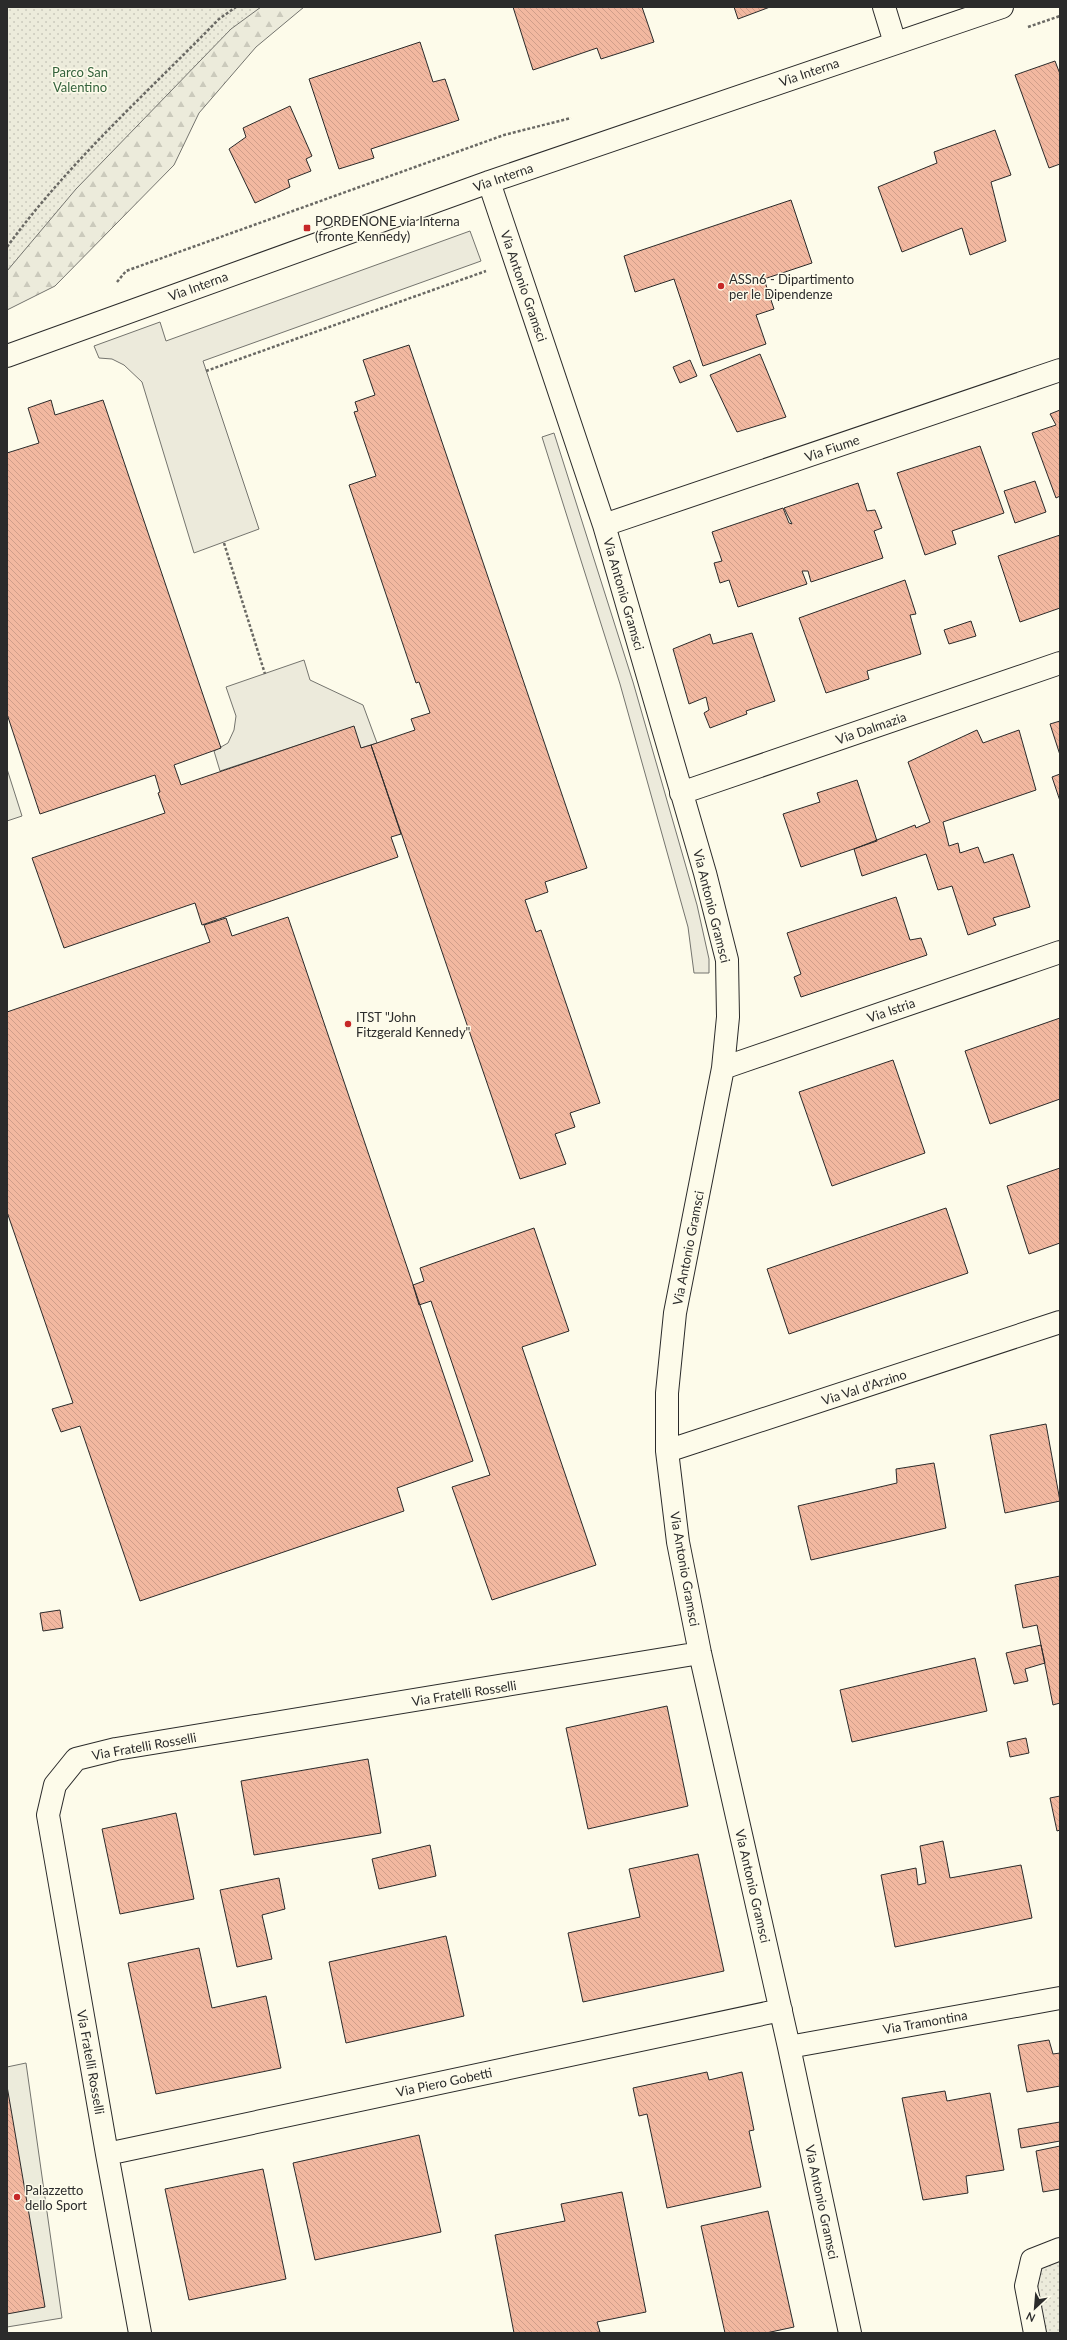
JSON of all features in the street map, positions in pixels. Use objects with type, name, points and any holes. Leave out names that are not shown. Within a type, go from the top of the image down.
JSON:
[{"type":"street","points":[[884,7],[895,43]]},
{"type":"street","name":"Via Interna","points":[[7,356],[489,182],[895,43],[970,12],[1002,7]]},
{"type":"street","name":"Via Antonio Gramsci","points":[[489,182],[604,525],[727,960],[728,1017],[723,1068],[675,1313],[667,1393],[667,1452],[678,1542],[700,1654],[781,2010],[850,2333]]},
{"type":"street","name":"Via Fiume","points":[[604,525],[1060,370]]},
{"type":"street","name":"Via Dalmazia","points":[[681,793],[1060,663]]},
{"type":"street","name":"Via Istria","points":[[723,1068],[1060,952]]},
{"type":"street","name":"Via Val d'Arzino","points":[[667,1452],[1060,1322]]},
{"type":"street","name":"Via Fratelli Rosselli","points":[[140,2333],[48,1815],[55,1785],[76,1759],[116,1749],[700,1654]]},
{"type":"street","name":"Via Tramontina","points":[[789,2047],[1060,1998]]},
{"type":"street","name":"Via Piero Gobetti","points":[[107,2154],[781,2010]]},
{"type":"street","points":[[1035,2333],[1026,2286],[1032,2260],[1060,2249]]},
{"type":"path","points":[[7,247],[20,229],[99,139],[219,19],[236,7]]},
{"type":"path","points":[[114,285],[126,271],[504,135],[569,118]]},
{"type":"path","points":[[206,371],[491,269]]},
{"type":"path","points":[[224,543],[265,674]]},
{"type":"green space","name":"Parco San Valentino","points":[[7,7],[261,7],[231,29],[76,189],[7,271]]},
{"type":"green space","name":"Parco San Valentino","points":[[129,7],[304,7],[256,47],[199,113],[174,165],[55,286],[7,310],[7,107]]},
{"type":"green space","points":[[7,769],[22,816],[7,821]]},
{"type":"green space","points":[[26,2063],[62,2318],[7,2327],[7,2067]]},
{"type":"green space","points":[[1060,2249],[1060,2333],[1035,2333],[1032,2260]]},
{"type":"shaded area","points":[[470,231],[481,261],[203,361],[259,529],[194,553],[142,382],[124,365],[112,359],[99,358],[94,346],[160,322],[166,341]]},
{"type":"shaded area","points":[[554,433],[633,682],[697,905],[709,959],[709,973],[694,973],[688,927],[620,684],[542,437]]},
{"type":"shaded area","points":[[304,660],[310,680],[363,705],[377,743],[361,748],[353,727],[220,771],[214,751],[228,743],[234,730],[236,716],[226,687]]},
{"type":"building","points":[[513,7],[642,7],[654,42],[601,59],[597,48],[533,70]]},
{"type":"building","points":[[734,7],[770,7],[738,19]]},
{"type":"building","points":[[420,42],[433,82],[445,79],[459,120],[371,149],[374,158],[339,169],[309,79]]},
{"type":"building","points":[[1055,61],[1060,74],[1060,164],[1049,168],[1015,75]]},
{"type":"building","points":[[290,106],[312,156],[306,159],[311,171],[288,180],[290,187],[255,203],[229,149],[246,137],[243,128]]},
{"type":"building","points":[[995,130],[1011,175],[991,182],[1006,241],[970,255],[962,228],[902,252],[878,187],[937,163],[934,152]]},
{"type":"building","name":"ASSn6 - Dipartimento per le Dipendenze","points":[[791,200],[812,263],[764,279],[774,309],[756,315],[766,344],[703,366],[674,279],[635,292],[624,256]]},
{"type":"building","points":[[409,345],[587,868],[545,882],[548,892],[525,900],[536,932],[541,930],[600,1103],[570,1113],[575,1127],[555,1134],[566,1164],[520,1179],[371,745],[415,730],[411,719],[430,713],[419,682],[416,683],[349,485],[376,476],[354,412],[358,411],[355,402],[375,395],[363,360]]},
{"type":"building","points":[[760,354],[786,417],[737,432],[710,375]]},
{"type":"building","points":[[690,360],[697,376],[680,383],[673,367]]},
{"type":"building","points":[[51,400],[55,415],[103,400],[221,748],[174,765],[181,785],[354,726],[361,748],[371,745],[401,834],[391,837],[398,857],[202,925],[195,903],[64,948],[32,858],[165,813],[158,793],[160,792],[155,775],[40,814],[7,714],[7,453],[39,443],[28,408]]},
{"type":"building","points":[[1060,410],[1060,496],[1056,498],[1032,433],[1056,425],[1050,414]]},
{"type":"building","points":[[980,446],[1004,513],[952,531],[956,544],[925,555],[897,473]]},
{"type":"building","points":[[1035,481],[1046,512],[1015,523],[1004,491]]},
{"type":"building","points":[[858,483],[867,511],[875,510],[882,528],[874,531],[883,558],[811,582],[808,571],[802,571],[807,584],[738,607],[729,580],[720,583],[714,563],[722,561],[712,532],[783,508],[789,523],[792,524],[784,508]]},
{"type":"building","points":[[1060,535],[1060,608],[1020,622],[998,556]]},
{"type":"building","points":[[905,580],[916,614],[910,615],[921,654],[867,671],[869,679],[826,693],[799,618]]},
{"type":"building","points":[[971,621],[976,636],[949,644],[944,630]]},
{"type":"building","points":[[752,633],[775,701],[746,711],[747,714],[710,728],[704,713],[709,710],[706,697],[689,704],[673,649],[710,634],[713,644]]},
{"type":"building","points":[[1060,721],[1060,755],[1050,724]]},
{"type":"building","points":[[977,730],[983,743],[1019,730],[1036,790],[943,822],[949,846],[958,843],[960,853],[978,847],[984,863],[1013,854],[1030,907],[993,918],[996,925],[968,935],[952,886],[938,890],[926,854],[862,876],[854,849],[915,825],[916,828],[930,822],[908,762]]},
{"type":"building","points":[[1060,774],[1060,801],[1052,777]]},
{"type":"building","points":[[857,780],[877,841],[801,867],[783,814],[820,802],[817,793]]},
{"type":"building","points":[[896,897],[910,940],[921,938],[927,955],[801,997],[794,977],[801,974],[787,933]]},
{"type":"building","points":[[288,917],[473,1461],[397,1488],[404,1511],[140,1601],[80,1426],[61,1432],[52,1409],[73,1403],[7,1212],[7,1012],[210,942],[204,925],[226,918],[232,936]]},
{"type":"building","points":[[1060,1018],[1060,1099],[990,1124],[965,1051]]},
{"type":"building","points":[[893,1060],[925,1153],[832,1186],[799,1092]]},
{"type":"building","points":[[1060,1168],[1060,1243],[1029,1254],[1007,1186]]},
{"type":"building","points":[[946,1208],[968,1273],[789,1334],[767,1269]]},
{"type":"building","points":[[534,1228],[569,1331],[522,1347],[596,1565],[492,1600],[452,1487],[490,1475],[431,1301],[419,1305],[413,1285],[424,1281],[420,1268]]},
{"type":"building","points":[[1046,1424],[1060,1501],[1005,1513],[990,1435]]},
{"type":"building","points":[[934,1463],[946,1528],[811,1560],[798,1506],[897,1483],[896,1469]]},
{"type":"building","points":[[1060,1576],[1060,1703],[1053,1705],[1037,1625],[1023,1628],[1015,1585]]},
{"type":"building","points":[[60,1610],[63,1628],[43,1631],[40,1613]]},
{"type":"building","points":[[1041,1645],[1045,1663],[1025,1669],[1028,1681],[1014,1684],[1006,1653]]},
{"type":"building","points":[[975,1658],[987,1711],[852,1742],[840,1690]]},
{"type":"building","points":[[667,1706],[688,1806],[588,1829],[566,1728]]},
{"type":"building","points":[[1026,1738],[1029,1753],[1010,1757],[1007,1742]]},
{"type":"building","points":[[368,1759],[381,1833],[254,1855],[241,1781]]},
{"type":"building","points":[[1060,1796],[1060,1830],[1057,1831],[1050,1798]]},
{"type":"building","points":[[176,1813],[194,1899],[120,1914],[102,1829]]},
{"type":"building","points":[[943,1841],[950,1878],[1021,1865],[1032,1918],[895,1947],[881,1875],[916,1868],[918,1885],[926,1883],[920,1846]]},
{"type":"building","points":[[430,1845],[436,1876],[379,1889],[372,1859]]},
{"type":"building","points":[[698,1854],[724,1971],[583,2002],[568,1933],[640,1917],[629,1869]]},
{"type":"building","points":[[279,1878],[285,1909],[262,1915],[272,1959],[237,1967],[220,1890]]},
{"type":"building","points":[[446,1936],[464,2016],[346,2043],[329,1962]]},
{"type":"building","points":[[199,1948],[212,2008],[266,1996],[281,2068],[156,2094],[128,1963]]},
{"type":"building","points":[[1049,2040],[1053,2054],[1060,2053],[1060,2086],[1027,2092],[1018,2045]]},
{"type":"building","points":[[707,2072],[709,2080],[742,2072],[754,2130],[749,2131],[761,2187],[667,2208],[647,2114],[639,2116],[633,2088]]},
{"type":"building","name":"Palazzetto dello Sport","points":[[7,2086],[45,2307],[7,2314]]},
{"type":"building","points":[[945,2091],[947,2101],[990,2093],[1004,2170],[966,2176],[968,2193],[923,2200],[902,2098]]},
{"type":"building","points":[[1060,2122],[1060,2141],[1021,2148],[1018,2129]]},
{"type":"building","points":[[419,2135],[441,2232],[315,2260],[293,2163]]},
{"type":"building","points":[[1060,2146],[1060,2189],[1043,2192],[1036,2151]]},
{"type":"building","points":[[263,2169],[286,2279],[189,2300],[165,2189]]},
{"type":"building","points":[[622,2192],[646,2312],[597,2322],[600,2332],[594,2333],[514,2333],[495,2235],[565,2221],[561,2204]]},
{"type":"building","points":[[768,2211],[794,2327],[766,2333],[725,2333],[701,2226]]},
{"type":"place","name":"PORDENONE via Interna (fronte Kennedy)","points":[[307,228]]},
{"type":"place","name":"ASSn6 - Dipartimento per le Dipendenze","points":[[721,286]]},
{"type":"place","name":"ITST \"John Fitzgerald Kennedy\"","points":[[348,1024]]},
{"type":"place","name":"Palazzetto dello Sport","points":[[17,2197]]}]
